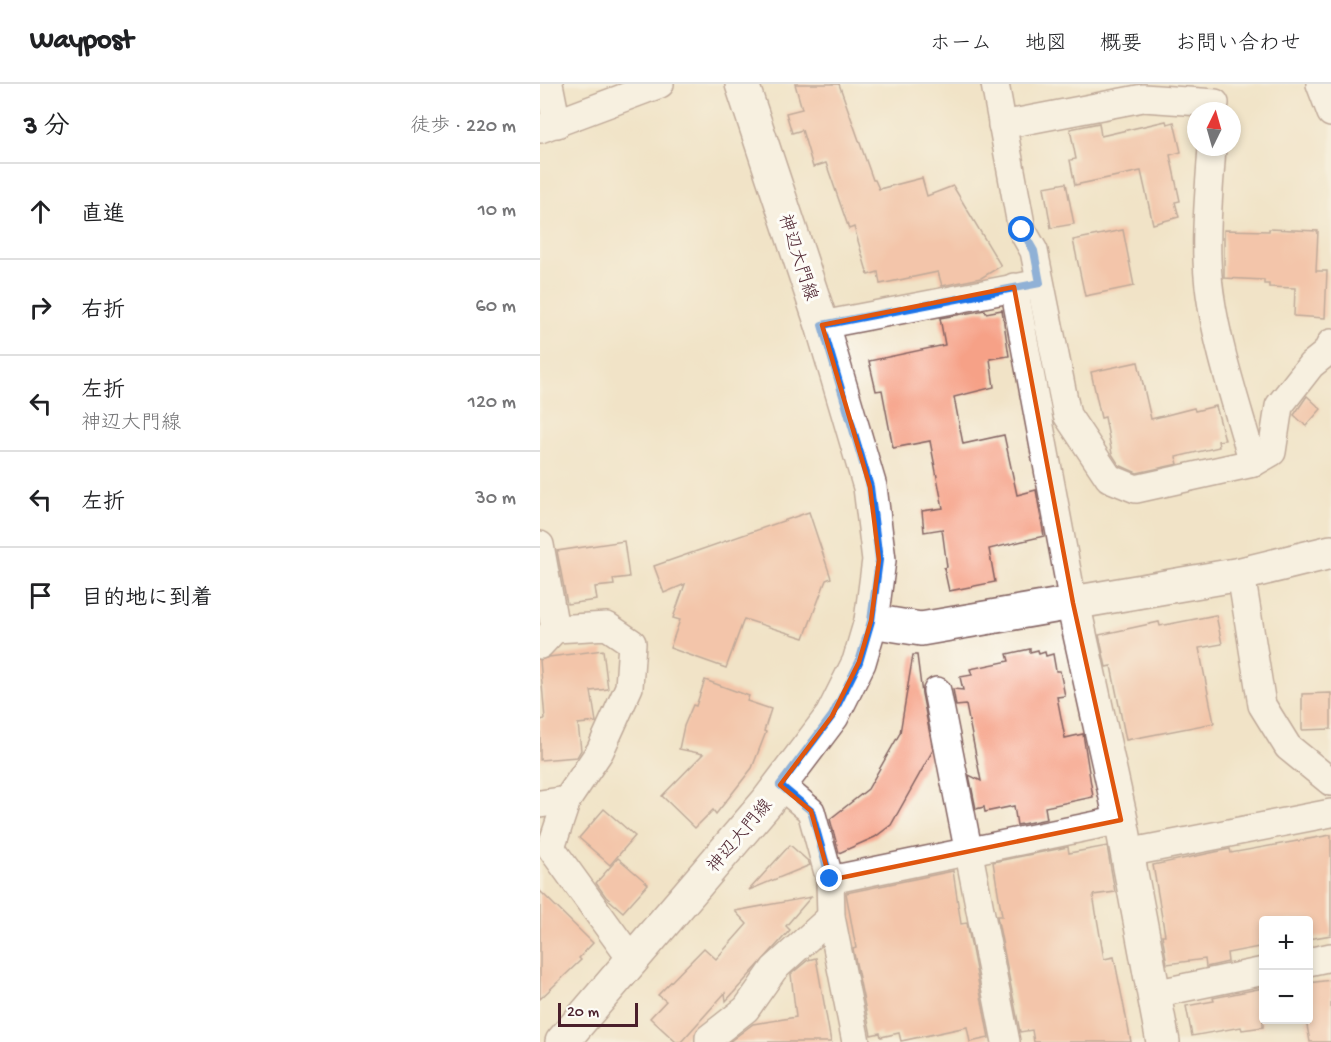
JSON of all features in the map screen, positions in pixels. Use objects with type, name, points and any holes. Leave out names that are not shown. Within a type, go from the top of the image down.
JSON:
[{"type":"main road","name":"神辺大門線","points":[[562,1042],[780,785],[832,716],[859,662],[871,621],[879,560],[870,487],[822,325],[742,84]]},
{"type":"main road","points":[[871,621],[921,629],[1241,574],[1331,552]]},
{"type":"main road","points":[[1073,603],[1121,820],[1163,1042]]},
{"type":"street","points":[[549,84],[548,127],[660,84]]},
{"type":"street","points":[[995,84],[1022,230],[1034,251],[1027,285],[1073,603]]},
{"type":"street","points":[[1320,84],[1331,113]]},
{"type":"street","points":[[1002,125],[1142,91],[1216,99]]},
{"type":"street","points":[[1212,156],[1208,251],[1210,292],[1216,329],[1253,463]]},
{"type":"street","points":[[822,325],[1027,285]]},
{"type":"street","points":[[1027,285],[1067,415],[1109,478],[1136,489],[1253,463],[1272,452],[1279,406],[1311,365],[1329,350]]},
{"type":"street","points":[[540,544],[547,637],[607,626],[632,643],[629,687],[600,751],[567,800],[546,854],[632,960]]},
{"type":"street","points":[[1241,574],[1262,705],[1288,747],[1331,782]]},
{"type":"street","points":[[937,691],[1006,1042]]},
{"type":"street","points":[[780,785],[811,811],[830,879],[831,917],[856,1042]]},
{"type":"street","points":[[540,804],[567,800]]},
{"type":"street","points":[[1127,853],[1331,813]]},
{"type":"street","points":[[830,879],[1121,820]]},
{"type":"street","points":[[709,1042],[709,1038],[746,1009],[774,969],[831,917]]},
{"type":"street","points":[[1313,961],[1331,957]]},
{"type":"street","points":[[1154,994],[1259,972]]},
{"type":"highlighted area","points":[[1014,287],[1073,603],[1121,820],[830,880],[811,811],[780,785],[832,716],[859,662],[871,621],[879,560],[870,487],[822,325]]},
{"type":"building","points":[[795,84],[839,84],[873,180],[879,189],[922,178],[927,196],[953,186],[1001,266],[981,278],[942,286],[938,272],[880,284],[878,272],[868,275],[854,227],[849,229],[826,163],[813,167],[802,130],[792,133],[786,113],[802,109]]},
{"type":"building","points":[[1166,121],[1167,124],[1174,122],[1181,152],[1170,155],[1180,201],[1175,202],[1179,217],[1153,224],[1141,171],[1075,185],[1070,160],[1076,159],[1070,129],[1099,123],[1101,136]]},
{"type":"building","points":[[1066,183],[1074,224],[1051,228],[1044,187]]},
{"type":"building","points":[[1269,229],[1318,231],[1316,271],[1327,271],[1325,318],[1294,316],[1295,288],[1269,287],[1269,284],[1264,284],[1264,280],[1224,278],[1224,230],[1269,231]]},
{"type":"building","points":[[1123,230],[1134,286],[1085,296],[1073,240]]},
{"type":"building","points":[[985,310],[986,313],[1002,310],[1009,356],[990,359],[994,387],[954,397],[963,444],[1004,435],[1017,495],[1036,490],[1044,536],[989,549],[995,582],[949,591],[944,568],[947,567],[942,529],[924,532],[922,511],[943,508],[930,441],[893,448],[882,390],[876,391],[869,361],[945,345],[940,318]]},
{"type":"building","points":[[1138,362],[1151,419],[1194,408],[1195,411],[1216,406],[1225,440],[1218,441],[1219,447],[1176,457],[1178,464],[1137,473],[1119,465],[1112,454],[1105,417],[1101,418],[1091,372]]},
{"type":"building","points":[[1307,396],[1321,409],[1306,426],[1294,415]]},
{"type":"building","points":[[809,512],[831,578],[826,580],[804,638],[744,619],[726,668],[670,648],[680,620],[673,618],[685,584],[664,593],[654,566]]},
{"type":"building","points":[[624,541],[629,577],[613,579],[614,585],[595,587],[597,600],[567,604],[557,551]]},
{"type":"building","points":[[1216,615],[1222,644],[1199,648],[1214,723],[1126,740],[1111,666],[1106,667],[1099,635],[1159,622],[1160,626]]},
{"type":"building","points":[[1030,649],[1030,652],[1038,650],[1039,654],[1045,652],[1046,656],[1053,654],[1056,671],[1060,671],[1065,696],[1057,697],[1065,738],[1083,734],[1093,797],[1045,807],[1047,819],[1017,825],[1014,806],[985,812],[984,807],[976,809],[969,775],[981,781],[966,705],[956,706],[953,689],[963,690],[960,677],[972,675],[970,669],[1009,661],[1007,654]]},
{"type":"building","points":[[603,650],[608,689],[591,691],[596,722],[578,724],[581,750],[577,757],[540,760],[540,720],[545,719],[540,660]]},
{"type":"building","points":[[913,655],[917,655],[933,750],[891,825],[875,837],[839,853],[830,819],[868,789],[900,733]]},
{"type":"building","points":[[705,680],[749,696],[747,701],[771,709],[764,731],[766,732],[752,768],[716,814],[713,810],[695,828],[662,796],[703,754],[679,749],[684,726],[693,705],[696,706]]},
{"type":"building","points":[[1331,693],[1331,729],[1302,730],[1302,694]]},
{"type":"building","points":[[604,809],[635,836],[610,865],[579,838]]},
{"type":"building","points":[[1331,835],[1331,935],[1313,938],[1313,916],[1259,916],[1259,947],[1227,953],[1228,962],[1206,967],[1205,959],[1167,964],[1162,935],[1165,935],[1153,865],[1230,849],[1231,853]]},
{"type":"building","points":[[790,845],[810,865],[749,890]]},
{"type":"building","points":[[1107,846],[1115,892],[1093,895],[1104,959],[1114,957],[1131,1042],[1034,1042],[1032,1030],[1020,1032],[997,916],[1002,916],[993,862],[1068,847],[1069,853]]},
{"type":"building","points":[[618,858],[648,884],[623,912],[606,897],[596,883]]},
{"type":"building","points":[[953,871],[961,924],[967,923],[989,1038],[970,1042],[967,1027],[901,1041],[899,1033],[881,1037],[880,1033],[871,1035],[853,949],[856,948],[846,893]]},
{"type":"building","points":[[540,891],[593,943],[579,958],[581,960],[540,999]]},
{"type":"building","points":[[811,897],[786,926],[790,930],[726,1001],[725,993],[681,1042],[676,1042],[650,1018],[666,1001],[658,995],[704,948],[716,959],[747,924],[735,911]]},
{"type":"building","points":[[816,958],[831,1042],[729,1042],[753,1024],[796,1017],[791,974],[808,960]]},
{"type":"building","points":[[1331,980],[1331,1042],[1310,1042],[1307,1024],[1313,1024],[1313,982]]},
{"type":"building","points":[[1259,989],[1259,1024],[1263,1024],[1263,1027],[1242,1030],[1241,1027],[1192,1036],[1186,1006],[1214,1001],[1213,998]]},
{"type":"route","points":[[830,879],[811,811],[780,785],[832,716],[859,662],[871,621],[879,560],[870,487],[822,325],[1040,283],[1034,251],[1022,230]]}]
